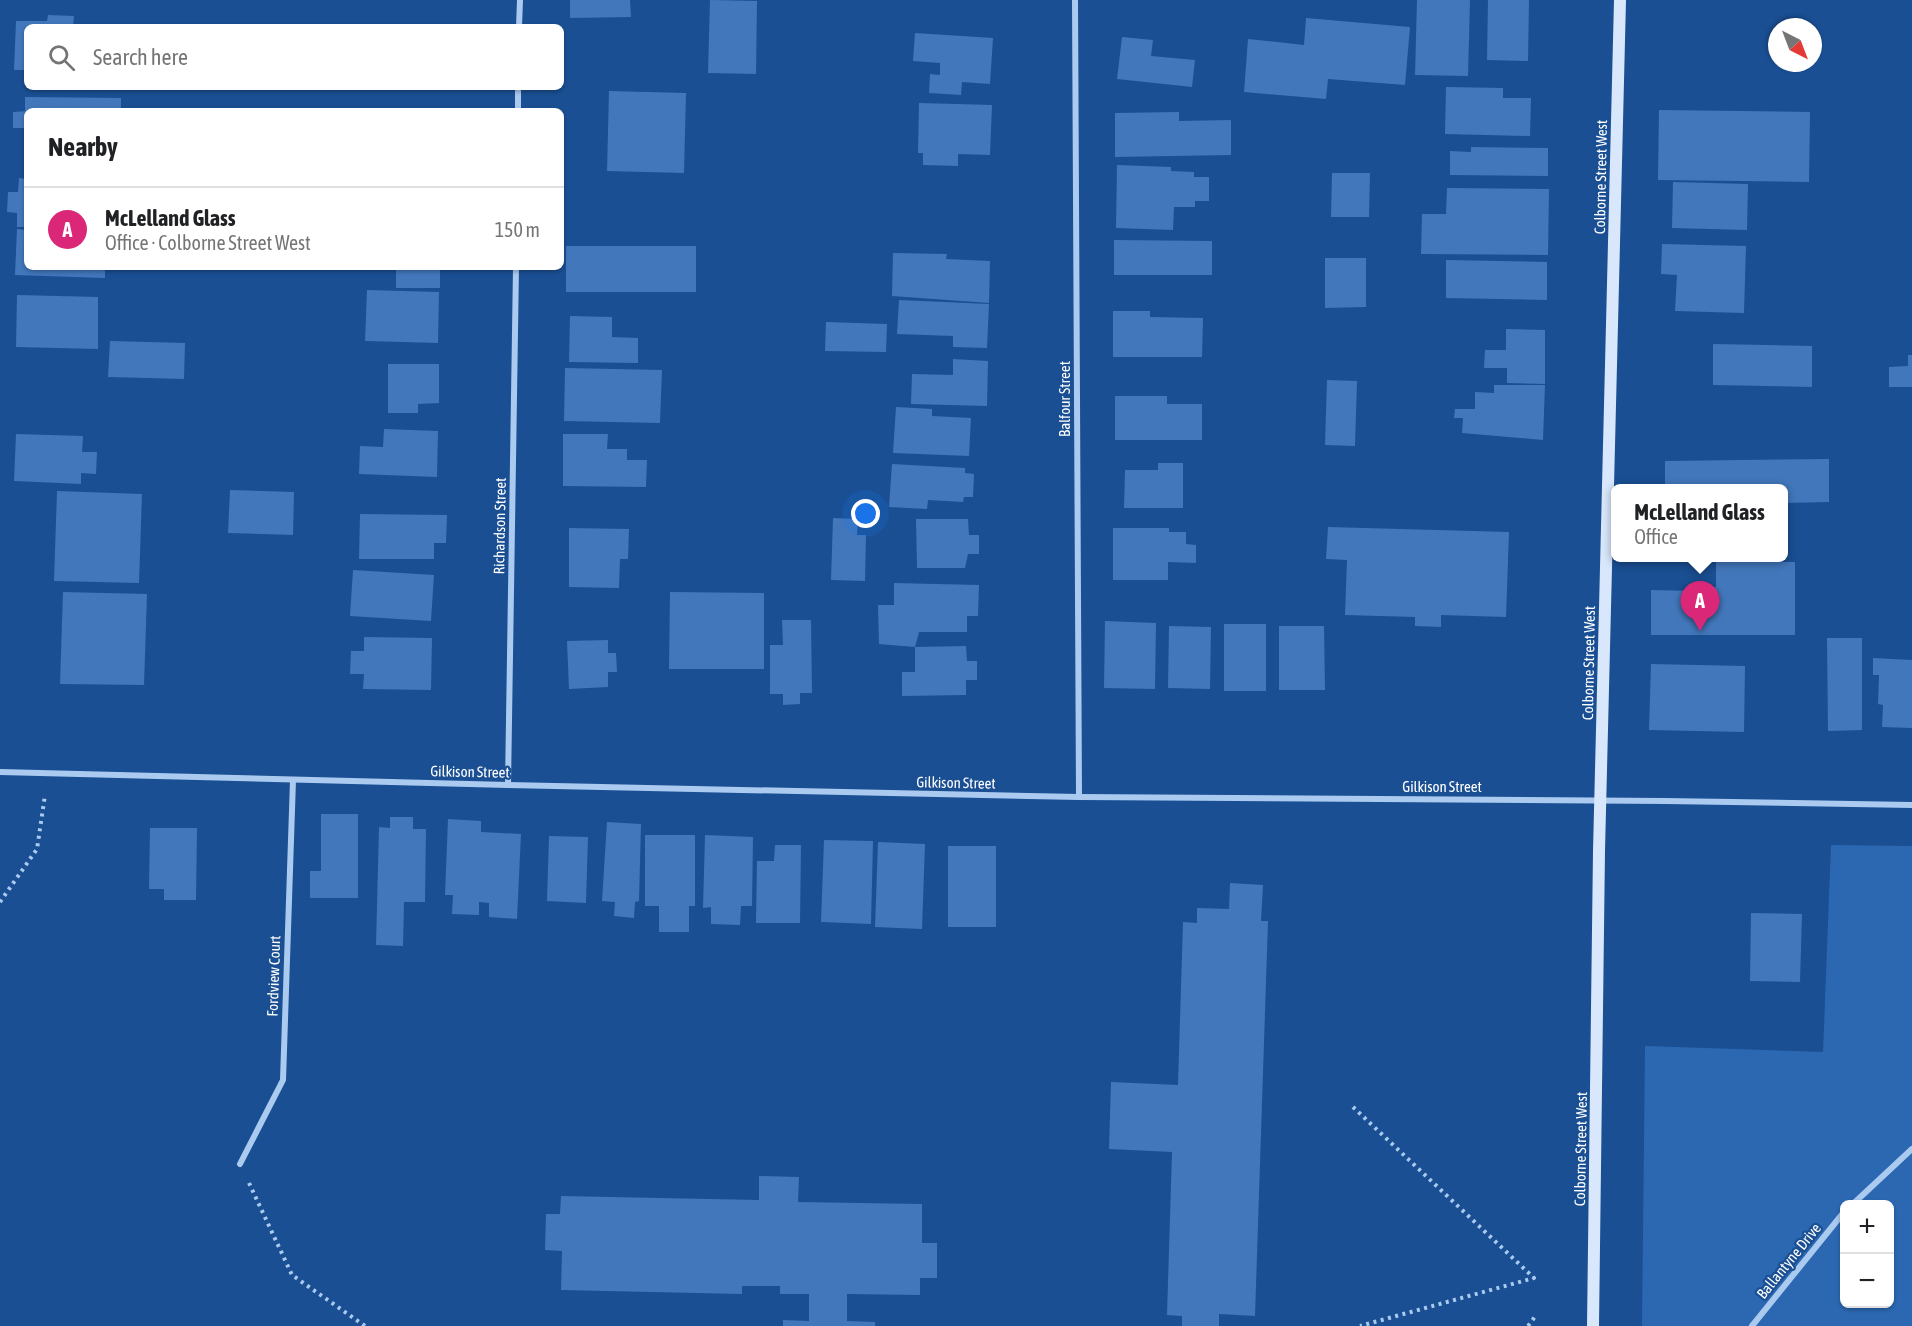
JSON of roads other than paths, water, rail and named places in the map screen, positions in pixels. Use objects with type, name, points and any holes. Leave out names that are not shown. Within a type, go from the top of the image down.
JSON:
[{"type":"main road","name":"Colborne Street West","points":[[1593,1326],[1601,801],[1620,0]]},
{"type":"street","points":[[519,24],[520,0]]},
{"type":"street","name":"Balfour Street","points":[[1074,0],[1079,797]]},
{"type":"street","points":[[518,90],[518,108]]},
{"type":"street","name":"Richardson Street","points":[[508,785],[516,270]]},
{"type":"street","name":"Gilkison Street","points":[[0,772],[1079,797],[1912,805]]},
{"type":"street","name":"Fordview Court","points":[[240,1164],[282,1080],[293,780]]},
{"type":"street","points":[[1857,1200],[1912,1149]]},
{"type":"street","name":"Ballantyne Drive","points":[[1752,1326],[1840,1218]]},
{"type":"place","name":"McLelland Glass","points":[[1700,631]]}]
